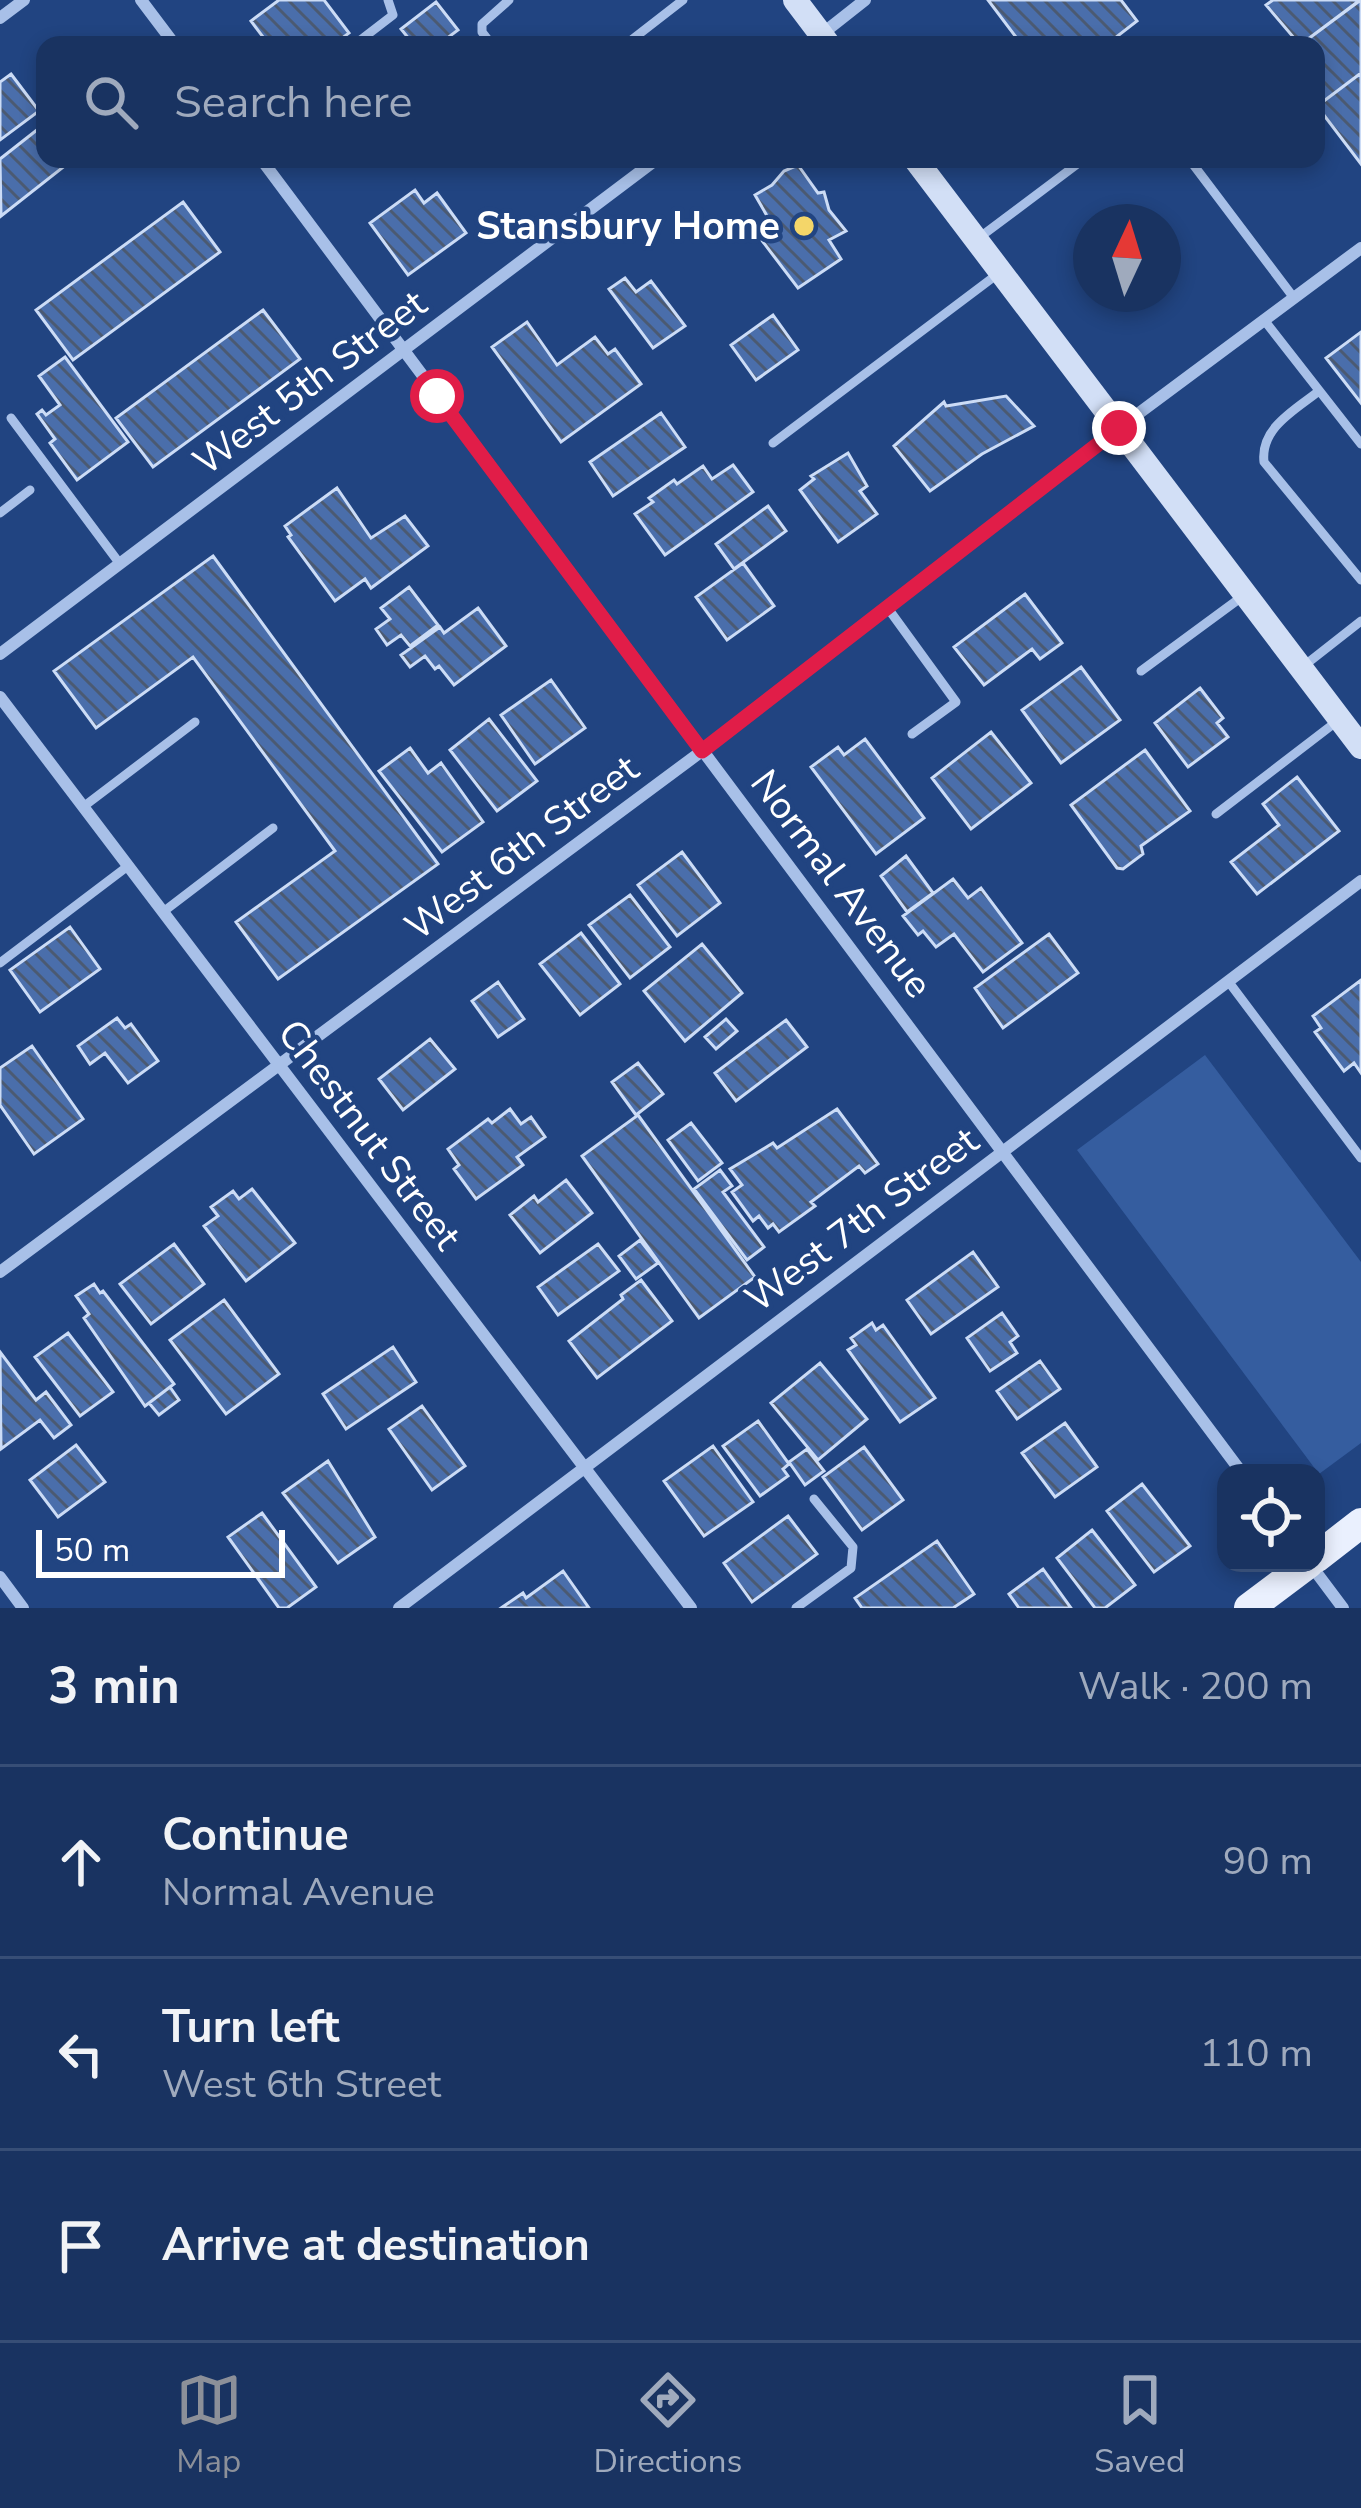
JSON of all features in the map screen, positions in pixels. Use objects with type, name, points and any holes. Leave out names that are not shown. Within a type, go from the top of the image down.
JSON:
[{"type":"main road","points":[[1325,1550],[1361,1523]]},
{"type":"main road","points":[[1249,1608],[1296,1572]]},
{"type":"street","points":[[0,18],[23,0]]},
{"type":"street","points":[[141,0],[168,36]]},
{"type":"street","points":[[795,0],[816,36]]},
{"type":"street","points":[[826,36],[865,0]]},
{"type":"street","name":"Normal Avenue","points":[[268,168],[1236,1464]]},
{"type":"street","name":"West 5th Street","points":[[0,654],[645,168]]},
{"type":"street","points":[[922,168],[1361,747]]},
{"type":"street","name":"West 6th Street","points":[[0,1272],[702,751],[1119,428],[1361,248]]},
{"type":"street","name":"Chestnut Street","points":[[0,698],[691,1608]]},
{"type":"street","name":"West 7th Street","points":[[399,1608],[1361,881]]},
{"type":"street","points":[[1318,1572],[1343,1608]]},
{"type":"street","points":[[0,1577],[23,1608]]},
{"type":"lane","points":[[366,36],[393,15],[388,0]]},
{"type":"lane","points":[[485,36],[482,24],[509,0]]},
{"type":"lane","points":[[637,36],[683,0]]},
{"type":"lane","points":[[976,240],[1072,168]]},
{"type":"lane","points":[[1196,168],[1294,298]]},
{"type":"lane","points":[[773,443],[1001,272]]},
{"type":"lane","points":[[1264,320],[1361,444]]},
{"type":"lane","points":[[1319,391],[1274,427],[1262,446],[1264,462],[1361,580]]},
{"type":"lane","points":[[10,418],[120,564]]},
{"type":"lane","points":[[0,513],[30,490]]},
{"type":"lane","points":[[1141,671],[1245,595]]},
{"type":"lane","points":[[887,608],[956,702],[912,734]]},
{"type":"lane","points":[[1301,669],[1361,620]]},
{"type":"lane","points":[[1216,814],[1340,719]]},
{"type":"lane","points":[[83,807],[195,722]]},
{"type":"lane","points":[[163,912],[273,828]]},
{"type":"lane","points":[[0,963],[128,866]]},
{"type":"lane","points":[[1228,981],[1361,1158]]},
{"type":"lane","points":[[796,1608],[851,1568],[853,1547],[814,1498]]},
{"type":"shaded area","points":[[1205,1055],[1361,1262],[1361,1443],[1325,1470],[1325,1464],[1312,1464],[1077,1150]]},
{"type":"building","points":[[279,0],[324,0],[349,33],[262,36],[251,21]]},
{"type":"building","points":[[988,0],[1121,0],[1137,21],[1118,36],[1015,36]]},
{"type":"building","points":[[1273,0],[1360,0],[1312,36],[1292,36],[1266,5]]},
{"type":"building","points":[[1361,0],[1361,73],[1325,100],[1325,36],[1312,36]]},
{"type":"building","points":[[436,2],[458,30],[450,36],[407,36],[401,29]]},
{"type":"building","points":[[1361,73],[1361,164],[1325,117],[1325,100]]},
{"type":"building","points":[[11,74],[36,113],[0,140],[0,82]]},
{"type":"building","points":[[36,131],[36,168],[62,168],[1,216],[0,159]]},
{"type":"building","name":"Stansbury Home","points":[[800,168],[818,193],[824,192],[829,210],[846,231],[829,240],[841,259],[798,288],[760,238],[770,221],[755,195],[784,171]]},
{"type":"building","points":[[415,190],[424,203],[437,193],[466,233],[408,275],[370,223]]},
{"type":"building","points":[[183,202],[220,252],[73,360],[36,310]]},
{"type":"building","points":[[625,278],[636,292],[651,281],[685,326],[653,348],[609,289]]},
{"type":"building","points":[[263,310],[300,359],[153,467],[116,418]]},
{"type":"building","points":[[773,315],[798,350],[756,380],[731,345]]},
{"type":"building","points":[[527,322],[557,365],[595,337],[608,354],[615,349],[641,384],[561,442],[492,347]]},
{"type":"building","points":[[1361,332],[1361,403],[1326,358]]},
{"type":"building","points":[[65,357],[128,442],[77,480],[50,443],[55,439],[37,414],[42,410],[46,415],[60,405],[39,376]]},
{"type":"building","points":[[1006,396],[1034,426],[982,454],[930,491],[894,446],[944,402],[946,406]]},
{"type":"building","points":[[661,413],[685,447],[613,496],[590,462]]},
{"type":"building","points":[[848,453],[867,486],[860,491],[877,514],[838,542],[800,490],[814,479],[811,476]]},
{"type":"building","points":[[733,465],[753,492],[665,555],[635,514],[674,480],[677,484],[703,466],[712,479]]},
{"type":"building","points":[[337,488],[371,538],[405,516],[428,546],[371,588],[365,579],[335,601],[288,537],[285,526]]},
{"type":"building","points":[[768,506],[786,531],[734,569],[716,544]]},
{"type":"building","points":[[213,556],[438,864],[278,979],[236,922],[335,851],[193,657],[96,728],[54,671]]},
{"type":"building","points":[[743,563],[774,606],[727,640],[696,597]]},
{"type":"building","points":[[409,587],[438,625],[410,646],[401,635],[387,645],[376,629],[390,619],[381,608]]},
{"type":"building","points":[[1025,594],[1062,643],[1040,659],[1032,649],[984,685],[954,647]]},
{"type":"building","points":[[478,608],[506,646],[454,685],[425,656],[410,667],[401,655],[440,627],[444,633]]},
{"type":"building","points":[[1081,667],[1120,720],[1061,763],[1022,710]]},
{"type":"building","points":[[551,680],[585,728],[535,764],[501,715]]},
{"type":"building","points":[[1200,688],[1223,718],[1217,723],[1228,737],[1188,767],[1155,723]]},
{"type":"building","points":[[489,719],[537,781],[497,811],[450,750]]},
{"type":"building","points":[[991,732],[1031,783],[971,829],[932,778]]},
{"type":"building","points":[[865,739],[924,818],[876,854],[811,767],[838,747],[844,755]]},
{"type":"building","points":[[410,748],[428,773],[441,763],[483,822],[442,852],[379,771]]},
{"type":"building","points":[[1145,750],[1190,811],[1141,846],[1143,854],[1123,869],[1117,868],[1071,805]]},
{"type":"building","points":[[1297,777],[1339,831],[1257,894],[1231,862],[1279,825],[1263,804]]},
{"type":"building","points":[[682,852],[720,903],[677,936],[638,885]]},
{"type":"building","points":[[906,856],[933,893],[907,912],[881,876]]},
{"type":"building","points":[[953,879],[968,898],[981,888],[1022,943],[983,972],[954,934],[936,947],[903,916]]},
{"type":"building","points":[[630,895],[670,947],[630,978],[589,925]]},
{"type":"building","points":[[70,927],[100,969],[40,1012],[10,970]]},
{"type":"building","points":[[581,933],[620,984],[580,1015],[540,964]]},
{"type":"building","points":[[1049,934],[1078,973],[1003,1028],[975,988]]},
{"type":"building","points":[[702,944],[742,993],[685,1041],[644,991]]},
{"type":"building","points":[[1361,980],[1361,1073],[1354,1063],[1344,1071],[1315,1032],[1321,1028],[1313,1016]]},
{"type":"building","points":[[498,982],[524,1019],[498,1037],[472,1001]]},
{"type":"building","points":[[117,1018],[125,1028],[131,1024],[158,1061],[128,1083],[105,1053],[90,1064],[78,1046]]},
{"type":"building","points":[[726,1019],[737,1031],[716,1049],[705,1037]]},
{"type":"building","points":[[786,1020],[807,1047],[736,1101],[715,1073]]},
{"type":"building","points":[[430,1039],[455,1069],[403,1110],[379,1079]]},
{"type":"building","points":[[32,1046],[83,1119],[34,1154],[0,1105],[0,1068]]},
{"type":"building","points":[[638,1063],[663,1094],[636,1115],[612,1082]]},
{"type":"building","points":[[510,1109],[521,1124],[531,1117],[545,1137],[517,1157],[523,1165],[476,1199],[454,1169],[459,1165],[448,1149]]},
{"type":"building","points":[[837,1109],[878,1164],[865,1173],[859,1166],[779,1232],[773,1224],[768,1228],[759,1216],[753,1221],[732,1192],[742,1185],[730,1169],[773,1143],[777,1148]]},
{"type":"building","points":[[638,1115],[755,1277],[699,1318],[582,1156]]},
{"type":"building","points":[[691,1123],[722,1163],[698,1181],[668,1140]]},
{"type":"building","points":[[720,1170],[732,1186],[723,1192],[764,1247],[747,1260],[694,1189]]},
{"type":"building","points":[[566,1180],[592,1213],[540,1253],[510,1215],[534,1196],[538,1202]]},
{"type":"building","points":[[252,1189],[295,1243],[246,1281],[204,1226],[218,1216],[211,1207],[233,1191],[239,1199]]},
{"type":"building","points":[[640,1240],[658,1263],[636,1279],[619,1256]]},
{"type":"building","points":[[174,1244],[204,1284],[151,1324],[120,1284]]},
{"type":"building","points":[[598,1244],[619,1271],[558,1315],[538,1287]]},
{"type":"building","points":[[973,1252],[998,1287],[931,1334],[907,1300]]},
{"type":"building","points":[[641,1280],[672,1321],[597,1378],[569,1341]]},
{"type":"building","points":[[94,1284],[174,1384],[145,1406],[84,1318],[89,1314],[76,1296]]},
{"type":"building","points":[[224,1300],[279,1374],[226,1414],[170,1340]]},
{"type":"building","points":[[1002,1313],[1018,1336],[1010,1342],[1017,1353],[990,1371],[967,1338]]},
{"type":"building","points":[[872,1323],[876,1330],[883,1325],[935,1398],[900,1422],[848,1350],[856,1345],[851,1338]]},
{"type":"building","points":[[68,1333],[113,1392],[80,1416],[35,1357]]},
{"type":"building","points":[[393,1347],[416,1382],[346,1429],[323,1394]]},
{"type":"building","points":[[0,1352],[36,1400],[46,1392],[71,1425],[54,1438],[40,1420],[1,1449]]},
{"type":"building","points":[[1040,1361],[1060,1389],[1017,1419],[997,1391]]},
{"type":"building","points":[[820,1363],[867,1419],[818,1460],[771,1403]]},
{"type":"building","points":[[170,1387],[179,1400],[159,1415],[149,1403]]},
{"type":"building","points":[[422,1406],[465,1466],[432,1490],[389,1429]]},
{"type":"building","points":[[758,1421],[789,1464],[783,1469],[788,1476],[760,1496],[723,1446]]},
{"type":"building","points":[[1065,1423],[1097,1467],[1055,1497],[1022,1453]]},
{"type":"building","points":[[76,1445],[105,1482],[58,1517],[30,1480]]},
{"type":"building","points":[[713,1446],[753,1502],[704,1536],[664,1481]]},
{"type":"building","points":[[864,1447],[903,1500],[862,1530],[823,1477]]},
{"type":"building","points":[[807,1449],[824,1471],[805,1485],[789,1462]]},
{"type":"building","points":[[328,1461],[375,1537],[338,1563],[283,1493]]},
{"type":"building","points":[[1142,1484],[1190,1546],[1154,1572],[1107,1511]]},
{"type":"building","points":[[262,1513],[316,1587],[287,1608],[279,1608],[228,1537]]},
{"type":"building","points":[[788,1516],[817,1554],[752,1602],[724,1563]]},
{"type":"building","points":[[1092,1530],[1135,1585],[1105,1608],[1095,1608],[1057,1558]]},
{"type":"building","points":[[937,1541],[974,1594],[953,1608],[862,1608],[855,1598]]},
{"type":"building","points":[[1043,1569],[1071,1608],[1019,1608],[1009,1594]]},
{"type":"building","points":[[563,1571],[589,1608],[501,1608],[523,1593],[526,1598]]},
{"type":"place","name":"Stansbury Home","points":[[804,226]]},
{"type":"route","points":[[437,396],[702,751],[1119,428]]}]
